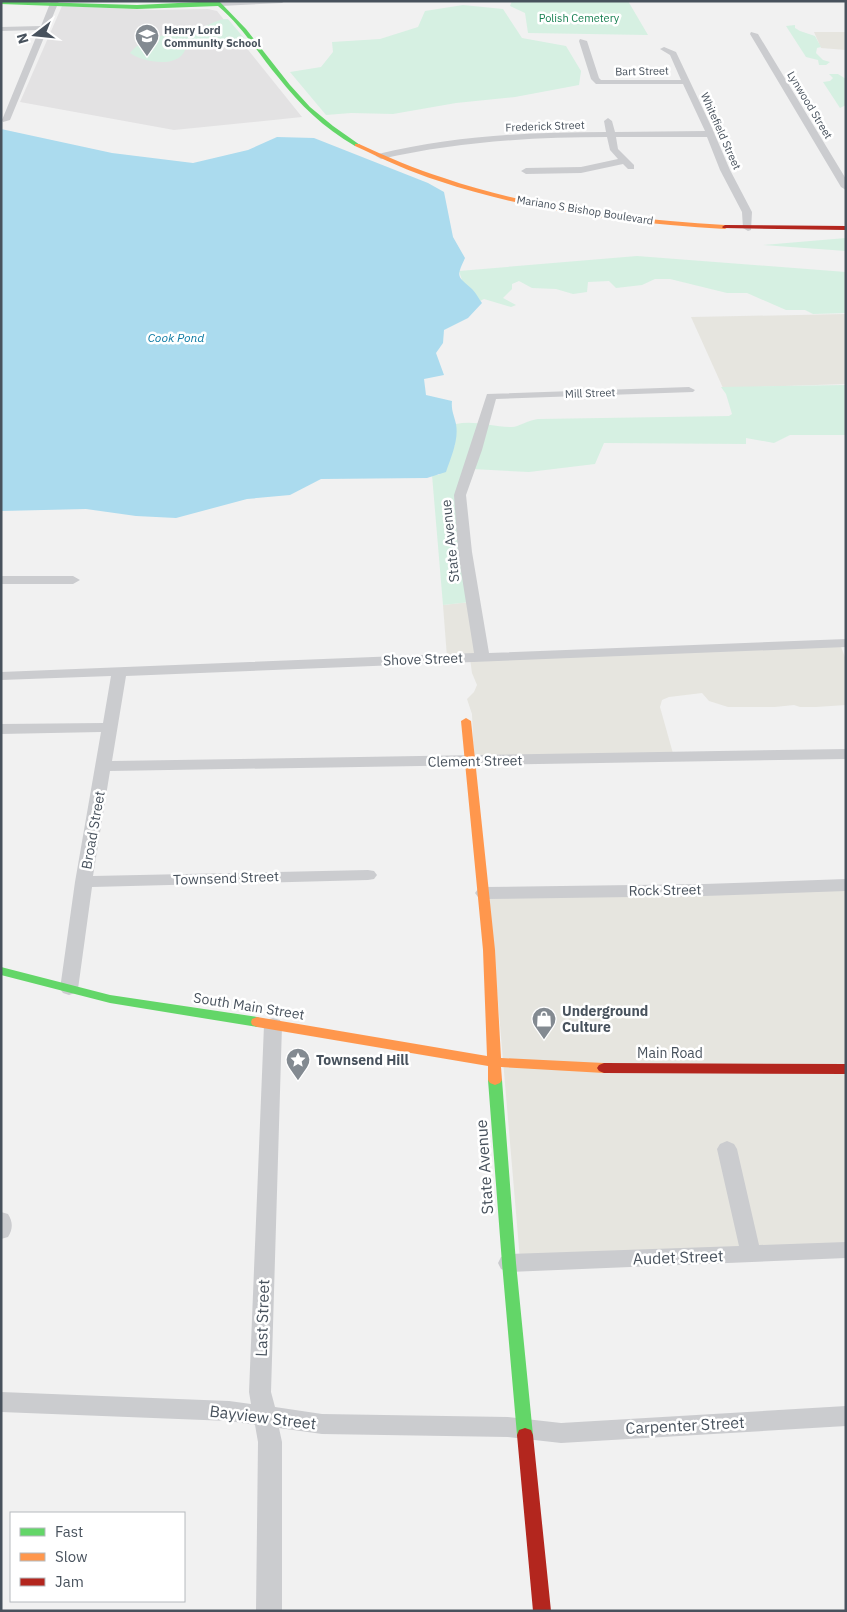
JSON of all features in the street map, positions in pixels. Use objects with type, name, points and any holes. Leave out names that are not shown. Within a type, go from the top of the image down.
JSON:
[{"type":"main road","points":[[1,2],[137,7],[218,3]]},
{"type":"main road","name":"Mariano S Bishop Boulevard","points":[[218,3],[240,24],[312,114],[339,134],[381,156],[449,182],[542,204],[641,219],[748,228],[846,228]]},
{"type":"main road","name":"State Avenue","points":[[466,721],[489,950],[494,1062],[510,1263],[542,1611]]},
{"type":"main road","name":"South Main Street","points":[[1,971],[69,989],[176,1010],[494,1062]]},
{"type":"main road","name":"Main Road","points":[[494,1062],[653,1069],[846,1069]]},
{"type":"street","points":[[218,3],[282,1]]},
{"type":"street","points":[[6,120],[55,3]]},
{"type":"street","points":[[1,29],[44,28]]},
{"type":"street","name":"Lynwood Street","points":[[754,34],[846,187]]},
{"type":"street","name":"Bart Street","points":[[583,41],[595,79],[599,82],[686,82]]},
{"type":"street","name":"Whitefield Street","points":[[664,49],[673,54],[725,170],[747,212],[748,228]]},
{"type":"street","points":[[526,171],[581,170],[627,164],[614,150],[608,121]]},
{"type":"street","name":"Frederick Street","points":[[381,156],[465,140],[710,134]]},
{"type":"street","name":"Mill Street","points":[[491,396],[690,390]]},
{"type":"street","name":"State Avenue","points":[[482,657],[465,552],[460,495],[476,450],[491,396]]},
{"type":"street","points":[[1,580],[73,580]]},
{"type":"street","name":"Shove Street","points":[[1,676],[482,657],[844,647]]},
{"type":"street","name":"Broad Street","points":[[69,989],[84,882],[119,670]]},
{"type":"street","points":[[1,729],[110,727]]},
{"type":"street","name":"Clement Street","points":[[104,766],[846,754]]},
{"type":"street","name":"Townsend Street","points":[[84,882],[368,875]]},
{"type":"street","name":"Rock Street","points":[[484,893],[704,890],[846,885]]},
{"type":"street","name":"Last Street","points":[[269,1611],[270,1442],[260,1392],[273,1025]]},
{"type":"street","points":[[727,1149],[751,1254]]},
{"type":"street","points":[[1,1220],[1,1231]]},
{"type":"street","name":"Audet Street","points":[[510,1263],[846,1250]]},
{"type":"street","name":"Bayview Street","points":[[1,1402],[229,1411],[322,1424],[508,1427],[525,1429]]},
{"type":"street","name":"Carpenter Street","points":[[525,1429],[561,1433],[846,1416]]},
{"type":"shaded area","name":"Henry Lord Community School","points":[[62,6],[154,10],[208,9],[217,11],[302,117],[174,130],[20,102]]},
{"type":"shaded area","points":[[814,32],[846,32],[846,50],[821,48]]},
{"type":"shaded area","points":[[846,314],[846,384],[723,388],[691,317]]},
{"type":"shaded area","points":[[470,602],[480,656],[840,644],[846,660],[846,705],[728,707],[709,701],[702,693],[669,697],[662,700],[660,707],[674,757],[474,759],[472,714],[467,699],[474,692],[477,685],[472,673],[470,658],[447,657],[443,605]]},
{"type":"shaded area","points":[[846,884],[846,1250],[520,1260],[489,896]]},
{"type":"green space","name":"Polish Cemetery","points":[[512,1],[628,1],[648,35],[528,33],[525,13],[510,6]]},
{"type":"green space","points":[[463,5],[503,9],[522,38],[566,46],[581,71],[579,85],[515,97],[456,103],[393,114],[351,113],[326,115],[290,72],[321,67],[333,52],[332,42],[380,39],[418,27],[425,11]]},
{"type":"green space","points":[[228,19],[244,38],[236,42],[202,42],[193,46],[195,48],[185,50],[175,60],[168,62],[151,61],[130,53],[136,47],[153,38],[203,27]]},
{"type":"green space","points":[[795,25],[795,28],[800,31],[815,36],[821,47],[817,48],[816,53],[823,60],[830,62],[826,65],[819,65],[818,60],[806,57],[786,26]]},
{"type":"green space","points":[[829,74],[838,74],[846,79],[846,105],[840,108],[823,82],[830,81],[833,78]]},
{"type":"green space","points":[[846,238],[846,251],[763,245]]},
{"type":"green space","points":[[637,256],[846,272],[846,313],[813,314],[805,310],[786,310],[747,293],[727,293],[670,279],[655,279],[642,285],[616,288],[609,281],[588,282],[587,292],[573,294],[556,289],[532,288],[519,281],[512,284],[512,289],[503,298],[516,305],[511,307],[484,299],[480,301],[472,290],[463,283],[459,271]]},
{"type":"green space","points":[[846,385],[846,435],[790,435],[774,443],[746,438],[746,444],[604,443],[595,464],[529,472],[472,469],[457,496],[470,602],[443,605],[432,475],[439,475],[455,445],[456,424],[470,423],[512,427],[538,419],[729,416],[732,414],[726,394],[721,387]]},
{"type":"water","name":"Cook Pond","points":[[1,129],[112,153],[193,163],[248,150],[277,137],[314,138],[428,183],[444,192],[453,237],[465,258],[460,269],[460,276],[482,303],[468,318],[444,330],[443,343],[436,353],[444,375],[424,379],[426,395],[452,401],[452,410],[457,430],[454,448],[446,472],[427,478],[321,479],[290,495],[247,499],[176,518],[136,516],[86,509],[1,511]]},
{"type":"traffic: fast","points":[[216,1],[244,30],[288,87],[308,108],[330,128],[357,145]]},
{"type":"traffic: fast","points":[[1,2],[137,7],[220,4]]},
{"type":"traffic: fast","points":[[1,971],[110,999],[257,1022]]},
{"type":"traffic: fast","points":[[495,1080],[525,1435]]},
{"type":"traffic: slow","points":[[357,145],[398,164],[489,194],[585,213],[725,227]]},
{"type":"traffic: slow","points":[[466,721],[489,950],[495,1080]]},
{"type":"traffic: slow","points":[[257,1022],[494,1062],[604,1068]]},
{"type":"traffic: jam","points":[[725,227],[846,228]]},
{"type":"traffic: jam","points":[[604,1068],[846,1069]]},
{"type":"traffic: jam","points":[[525,1435],[542,1611]]},
{"type":"place","name":"Henry Lord Community School","points":[[147,57]]},
{"type":"place","name":"Underground Culture","points":[[544,1040]]},
{"type":"place","name":"Townsend Hill","points":[[298,1081]]}]
